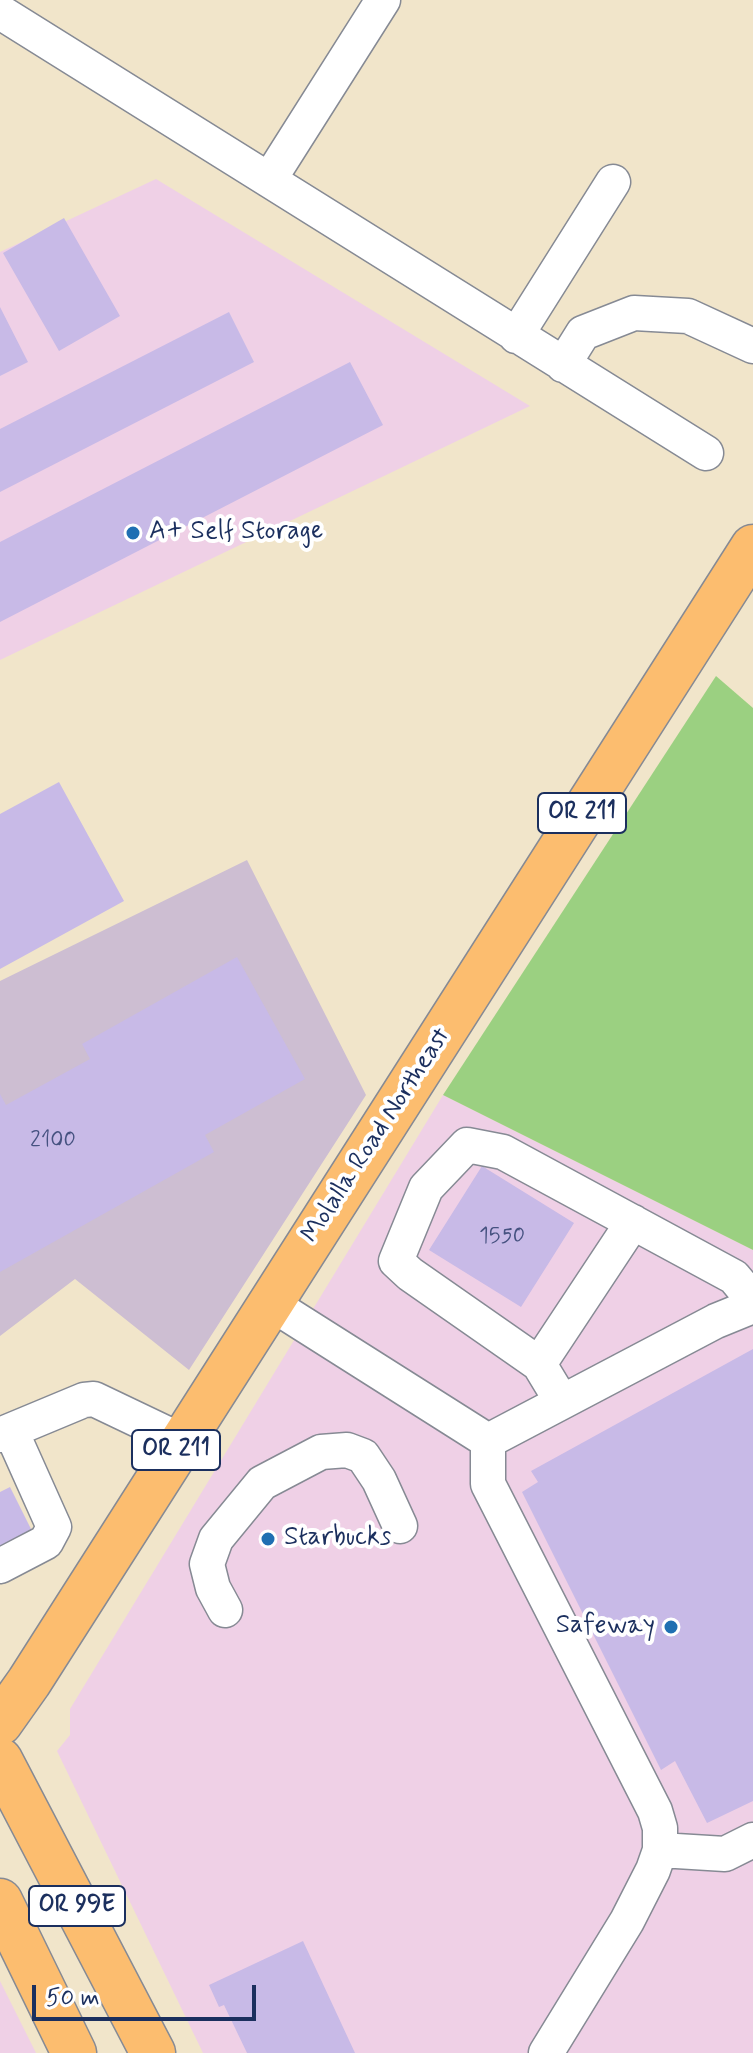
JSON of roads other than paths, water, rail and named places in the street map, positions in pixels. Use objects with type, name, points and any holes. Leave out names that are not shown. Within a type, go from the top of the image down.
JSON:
[{"type":"main road","name":"Molalla Road Northeast","points":[[0,1723],[753,547]]},
{"type":"main road","name":"OR 99E","points":[[0,1760],[153,2053]]},
{"type":"main road","name":"OR 99E","points":[[0,1901],[14,1951],[74,2053]]},
{"type":"lane","points":[[269,180],[383,0]]},
{"type":"lane","points":[[0,12],[706,453]]},
{"type":"lane","points":[[516,336],[613,182]]},
{"type":"lane","points":[[563,365],[583,333],[634,313],[688,316],[753,346]]},
{"type":"lane","points":[[562,1402],[539,1364],[396,1261],[426,1188],[467,1145],[503,1152],[633,1222],[734,1277],[753,1300]]},
{"type":"lane","points":[[539,1364],[633,1222]]},
{"type":"lane","points":[[270,1303],[488,1441]]},
{"type":"lane","points":[[488,1441],[716,1321],[753,1306]]},
{"type":"lane","points":[[0,1566],[46,1542],[54,1527],[6,1433],[84,1400],[94,1399],[182,1441]]},
{"type":"lane","points":[[488,1441],[488,1484],[655,1811],[660,1828],[660,1850],[653,1870],[627,1921],[546,2053]]},
{"type":"lane","points":[[225,1610],[213,1588],[207,1564],[216,1539],[262,1483],[321,1452],[347,1450],[363,1456],[379,1480],[400,1526]]},
{"type":"lane","points":[[660,1850],[725,1854],[753,1840]]},
{"type":"place","name":"A+ Self Storage","points":[[133,533]]},
{"type":"place","name":"Starbucks","points":[[268,1539]]},
{"type":"place","name":"Safeway","points":[[671,1627]]}]
